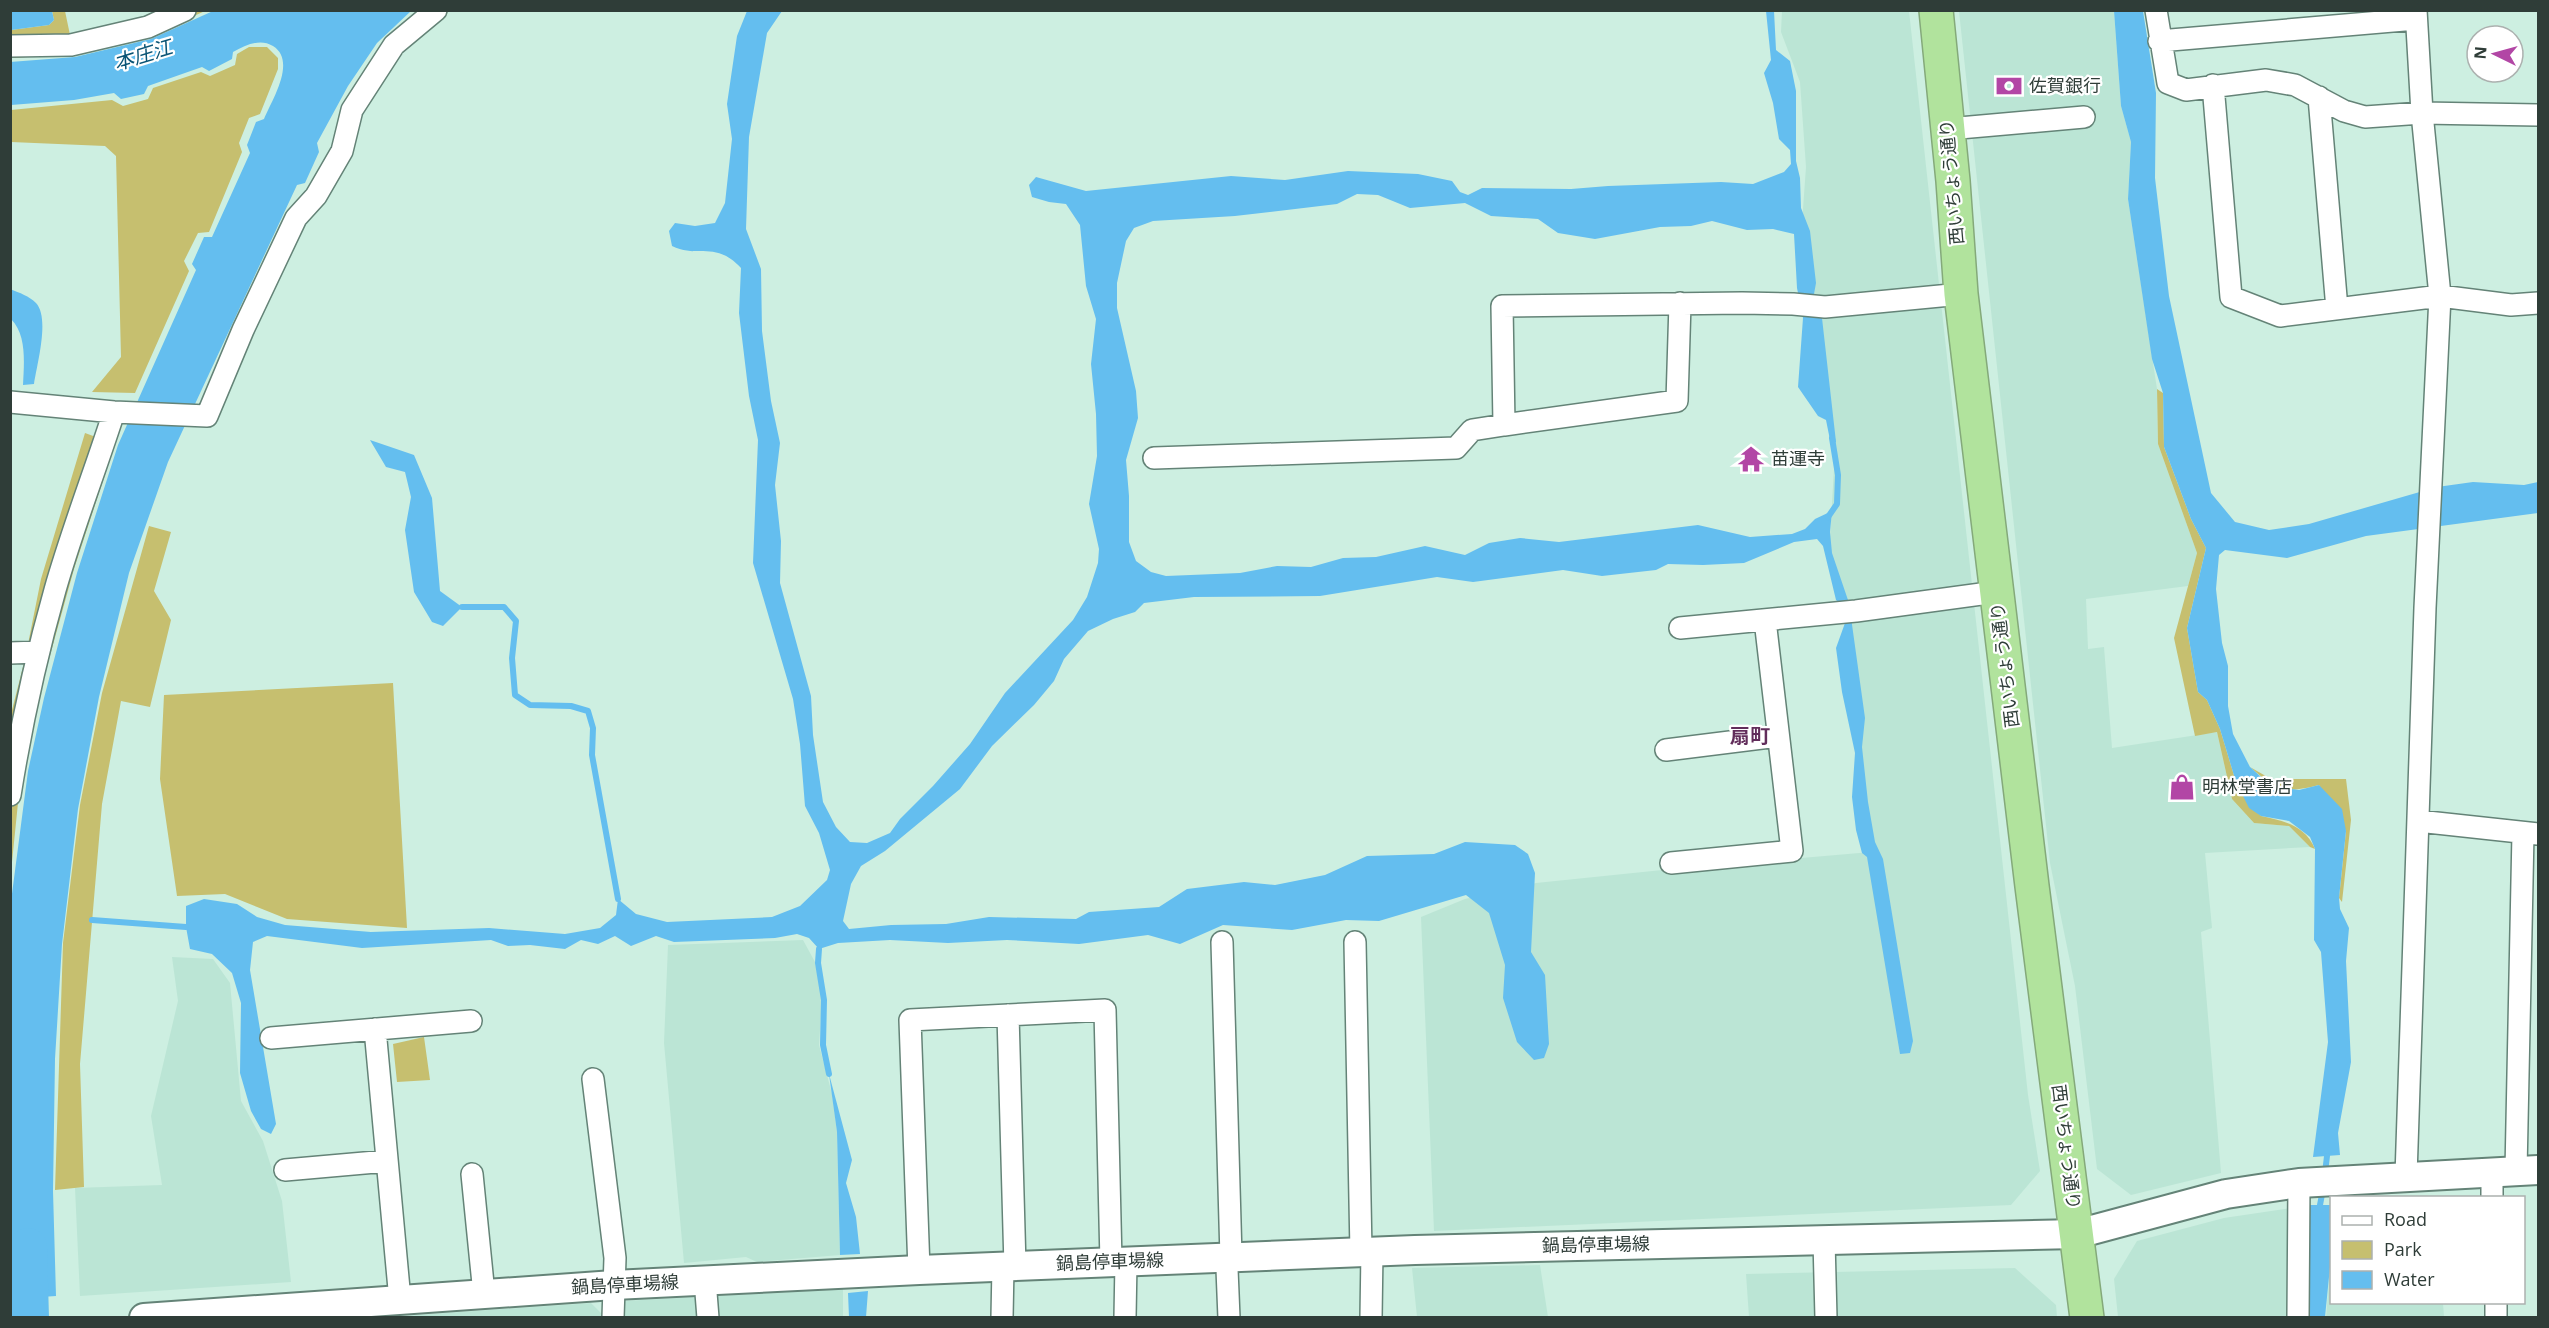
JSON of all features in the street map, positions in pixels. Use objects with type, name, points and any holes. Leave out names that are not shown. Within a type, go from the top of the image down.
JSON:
[{"type":"highway","name":"西いちょう通り","points":[[1936,10],[1961,294],[2087,1317]]},
{"type":"main road","name":"鍋島停車場線","points":[[144,1317],[614,1285],[1009,1266],[1367,1251],[2077,1234],[2226,1194],[2299,1183],[2406,1176],[2510,1178]]},
{"type":"street","points":[[10,46],[71,45],[148,27],[185,10]]},
{"type":"street","points":[[10,402],[114,412],[207,416],[243,330],[296,218],[316,196],[342,151],[352,110],[394,45],[436,10]]},
{"type":"street","points":[[2156,10],[2159,41],[2168,83],[2187,90],[2266,80],[2295,85],[2344,111],[2365,117],[2422,113],[2538,115]]},
{"type":"street","points":[[2159,41],[2416,15],[2422,113],[2440,296],[2428,539],[2406,1176]]},
{"type":"street","points":[[2213,85],[2231,297],[2280,316],[2440,296],[2511,305],[2538,303]]},
{"type":"street","points":[[2319,96],[2337,309]]},
{"type":"street","points":[[1948,129],[2084,117]]},
{"type":"street","points":[[1504,425],[1502,306],[1680,303],[1793,304],[1825,307],[1961,294]]},
{"type":"street","points":[[1154,458],[1456,448],[1472,430],[1677,401],[1680,303]]},
{"type":"street","points":[[10,795],[38,652],[56,587],[114,412]]},
{"type":"street","points":[[1680,628],[1847,612],[1996,592]]},
{"type":"street","points":[[1671,863],[1792,851],[1764,620]]},
{"type":"street","points":[[10,653],[38,652]]},
{"type":"street","points":[[1666,750],[1778,736]]},
{"type":"street","points":[[2418,821],[2531,834],[2510,1178]]},
{"type":"street","points":[[1222,942],[1231,1257],[1227,1269],[1229,1317]]},
{"type":"street","points":[[1355,942],[1371,1317]]},
{"type":"street","points":[[919,1270],[910,1020],[1105,1010],[1119,1262],[1125,1317]]},
{"type":"street","points":[[1002,1317],[1009,1266],[1008,1015]]},
{"type":"street","points":[[271,1038],[471,1022]]},
{"type":"street","points":[[375,1029],[400,1300]]},
{"type":"street","points":[[593,1079],[615,1258],[613,1317]]},
{"type":"street","points":[[285,1170],[387,1161]]},
{"type":"street","points":[[472,1174],[484,1294]]},
{"type":"street","points":[[2298,1317],[2299,1183]]},
{"type":"street","points":[[1824,1240],[1826,1317]]},
{"type":"street","points":[[705,1280],[708,1317]]},
{"type":"shaded area","points":[[1782,11],[1909,11],[2028,1095],[2040,1171],[2011,1205],[1434,1231],[1421,917],[1465,899],[1536,883],[1871,852],[1845,597],[1829,555],[1835,451],[1801,237],[1806,167],[1800,82],[1781,32]]},
{"type":"shaded area","points":[[1959,11],[2114,11],[2121,106],[2131,142],[2128,199],[2157,389],[2158,444],[2197,553],[2188,586],[2086,599],[2088,649],[2104,647],[2112,748],[2217,732],[2232,799],[2254,823],[2289,826],[2310,847],[2205,853],[2212,928],[2201,932],[2221,1173],[2131,1195],[2097,1169],[2075,986],[2050,863]]},
{"type":"shaded area","points":[[803,940],[815,962],[822,1000],[819,1045],[832,1094],[837,1132],[840,1255],[757,1262],[746,1257],[684,1263],[664,1043],[668,945]]},
{"type":"shaded area","points":[[172,957],[213,959],[230,983],[241,1101],[263,1141],[282,1201],[291,1282],[80,1296],[75,1188],[162,1185],[151,1116],[178,1001]]},
{"type":"shaded area","points":[[2291,1208],[2289,1317],[2118,1317],[2114,1279],[2137,1241],[2224,1218]]},
{"type":"shaded area","points":[[1540,1265],[1548,1317],[1417,1317],[1412,1268]]},
{"type":"shaded area","points":[[2015,1268],[2056,1305],[2057,1317],[1749,1317],[1746,1274]]},
{"type":"shaded area","points":[[2330,1269],[2330,1304],[2443,1304],[2444,1317],[2326,1318]]},
{"type":"shaded area","points":[[843,1289],[843,1317],[620,1318],[624,1301]]},
{"type":"shaded area","points":[[591,1303],[601,1313],[601,1317],[387,1317]]},
{"type":"green space","points":[[52,11],[65,11],[70,35],[147,18],[165,11],[205,11],[149,36],[76,54],[11,58],[11,30],[49,25],[54,20]]},
{"type":"green space","points":[[249,47],[267,47],[278,58],[278,69],[260,114],[249,118],[239,143],[242,152],[209,232],[198,233],[184,261],[189,271],[135,393],[92,392],[121,357],[116,156],[105,146],[11,142],[11,110],[112,100],[123,106],[148,99],[153,88],[201,72],[210,76],[235,65],[237,54]]},
{"type":"green space","points":[[2157,389],[2163,393],[2164,447],[2191,519],[2206,548],[2187,628],[2198,692],[2207,700],[2220,729],[2236,782],[2261,816],[2286,822],[2300,829],[2315,849],[2310,847],[2289,826],[2254,823],[2232,799],[2217,732],[2195,736],[2174,638],[2197,553],[2158,444]]},
{"type":"green space","points":[[85,433],[115,444],[74,569],[39,695],[19,793],[11,872],[11,714],[41,579]]},
{"type":"green space","points":[[149,526],[171,532],[154,591],[171,620],[150,707],[121,701],[102,804],[80,1064],[84,1187],[55,1190],[63,943],[80,805],[102,693]]},
{"type":"green space","points":[[393,683],[407,928],[287,919],[225,894],[177,896],[160,779],[164,695]]},
{"type":"green space","points":[[2250,767],[2271,779],[2346,779],[2351,820],[2342,902],[2339,898],[2346,831],[2319,785],[2297,789],[2281,788],[2267,781]]},
{"type":"green space","points":[[424,1037],[430,1080],[397,1082],[393,1044]]},
{"type":"water","points":[[11,10],[52,11],[54,20],[49,25],[11,30]]},
{"type":"water","name":"本庄江","points":[[213,11],[411,11],[377,43],[348,86],[317,143],[319,152],[305,183],[297,185],[168,462],[129,573],[99,697],[78,809],[62,944],[55,1059],[53,1191],[56,1296],[11,1299],[10,909],[28,771],[44,698],[77,573],[118,445],[196,270],[192,264],[204,237],[212,237],[250,153],[247,145],[256,122],[264,119],[277,92],[283,71],[283,61],[280,53],[273,46],[258,43],[233,52],[232,59],[209,71],[202,67],[148,86],[144,94],[121,99],[114,93],[74,100],[11,105],[10,62],[75,57],[151,39]]},
{"type":"water","points":[[747,11],[782,11],[767,33],[749,137],[746,229],[761,269],[762,331],[771,401],[780,443],[775,485],[781,541],[780,583],[811,696],[813,735],[823,802],[836,827],[850,842],[867,843],[890,833],[900,819],[970,744],[1005,693],[1073,620],[1087,597],[1098,563],[1099,549],[1089,504],[1097,456],[1091,364],[1096,319],[1086,286],[1080,225],[1066,204],[1032,197],[1029,185],[1036,177],[1086,191],[1231,176],[1285,180],[1348,171],[1418,174],[1452,181],[1460,192],[1468,195],[1482,188],[1571,189],[1721,182],[1753,184],[1784,172],[1791,164],[1790,150],[1779,139],[1773,103],[1764,73],[1771,60],[1766,11],[1774,11],[1776,50],[1790,61],[1796,91],[1796,161],[1800,178],[1801,208],[1810,231],[1816,283],[1814,294],[1822,318],[1836,442],[1831,445],[1826,420],[1818,416],[1798,387],[1803,318],[1797,288],[1794,234],[1773,229],[1747,230],[1712,221],[1691,226],[1660,227],[1595,239],[1558,233],[1538,219],[1491,216],[1465,203],[1410,208],[1378,195],[1357,194],[1337,204],[1235,216],[1153,221],[1134,228],[1126,241],[1117,283],[1117,308],[1136,391],[1138,418],[1126,460],[1129,542],[1136,561],[1151,572],[1166,576],[1240,573],[1277,566],[1311,567],[1343,558],[1376,557],[1425,546],[1465,555],[1489,543],[1520,538],[1559,542],[1698,525],[1750,537],[1792,534],[1805,529],[1815,519],[1832,511],[1830,532],[1832,553],[1849,603],[1865,718],[1862,747],[1868,802],[1875,842],[1883,859],[1913,1041],[1910,1053],[1900,1054],[1867,857],[1862,853],[1856,830],[1852,797],[1855,753],[1842,692],[1836,648],[1845,623],[1843,606],[1836,600],[1823,546],[1817,539],[1794,542],[1744,563],[1668,564],[1656,570],[1602,576],[1563,570],[1473,582],[1437,577],[1320,596],[1194,597],[1144,603],[1135,612],[1088,631],[1064,659],[1054,681],[1034,705],[992,746],[960,789],[885,851],[861,866],[851,884],[843,921],[849,929],[891,925],[946,924],[989,917],[1076,919],[1089,912],[1159,907],[1187,889],[1244,882],[1275,885],[1325,875],[1367,856],[1434,854],[1465,842],[1515,845],[1528,854],[1535,873],[1531,952],[1545,975],[1549,1044],[1544,1058],[1534,1060],[1517,1042],[1503,998],[1505,965],[1489,913],[1466,895],[1379,921],[1346,920],[1292,930],[1223,925],[1180,944],[1148,935],[1079,944],[1007,940],[948,943],[890,940],[838,943],[819,949],[809,938],[797,934],[775,938],[674,942],[656,936],[631,946],[615,936],[598,944],[581,940],[565,949],[530,945],[508,946],[491,940],[362,948],[267,936],[253,942],[250,970],[276,1124],[271,1134],[261,1129],[251,1111],[240,1073],[241,1003],[232,973],[212,954],[190,949],[186,927],[186,906],[204,899],[237,904],[257,917],[285,925],[371,932],[489,928],[565,934],[600,928],[616,915],[618,899],[636,914],[667,922],[772,917],[800,906],[827,880],[830,870],[819,833],[805,806],[800,744],[793,699],[753,563],[758,440],[749,396],[739,313],[741,268],[732,260],[715,252],[682,250],[672,246],[669,231],[675,223],[695,226],[715,223],[725,203],[732,139],[727,104],[737,36]]},
{"type":"water","points":[[2114,11],[2143,11],[2156,93],[2155,178],[2169,296],[2211,493],[2235,522],[2269,530],[2309,524],[2437,487],[2473,482],[2524,485],[2538,482],[2538,513],[2366,536],[2287,558],[2225,550],[2219,555],[2216,589],[2222,643],[2228,666],[2228,706],[2233,734],[2250,767],[2271,786],[2299,790],[2319,785],[2342,809],[2346,831],[2339,898],[2340,909],[2349,928],[2346,961],[2351,1062],[2338,1133],[2340,1155],[2313,1157],[2328,1042],[2321,952],[2314,940],[2315,849],[2310,837],[2289,821],[2261,816],[2249,808],[2236,782],[2220,729],[2207,700],[2198,692],[2187,628],[2206,548],[2191,519],[2164,447],[2163,393],[2152,359],[2128,199],[2131,142],[2121,106]]},
{"type":"water","points":[[10,289],[30,298],[40,310],[42,330],[34,384],[23,385],[22,341],[11,319]]},
{"type":"water","points":[[370,440],[414,455],[432,498],[440,591],[462,607],[443,626],[432,622],[414,592],[405,530],[411,497],[405,472],[386,467]]},
{"type":"water","points":[[829,1074],[852,1160],[846,1183],[856,1217],[860,1254],[840,1255],[837,1132]]},
{"type":"water","points":[[2310,1205],[2330,1205],[2330,1267],[2325,1317],[2305,1318]]},
{"type":"water","points":[[868,1291],[866,1317],[849,1317],[848,1293]]},
{"type":"waterway","points":[[1828,517],[1837,504],[1838,475],[1832,438]]},
{"type":"waterway","points":[[462,607],[504,607],[516,621],[512,658],[515,695],[530,705],[571,706],[588,711],[593,728],[592,755],[618,899]]},
{"type":"waterway","points":[[92,920],[186,927]]},
{"type":"waterway","points":[[819,949],[818,963],[824,1000],[823,1045],[829,1074]]},
{"type":"waterway","points":[[2325,1173],[2327,1156]]},
{"type":"waterway","points":[[2320,1205],[2323,1189]]},
{"type":"waterway","points":[[28,1247],[30,1318]]},
{"type":"place","name":"佐賀銀行","points":[[2009,86]]},
{"type":"place","name":"苗運寺","points":[[1751,459]]},
{"type":"place","name":"明林堂書店","points":[[2182,787]]},
{"type":"district","name":"扇町","points":[[1750,736]]}]
